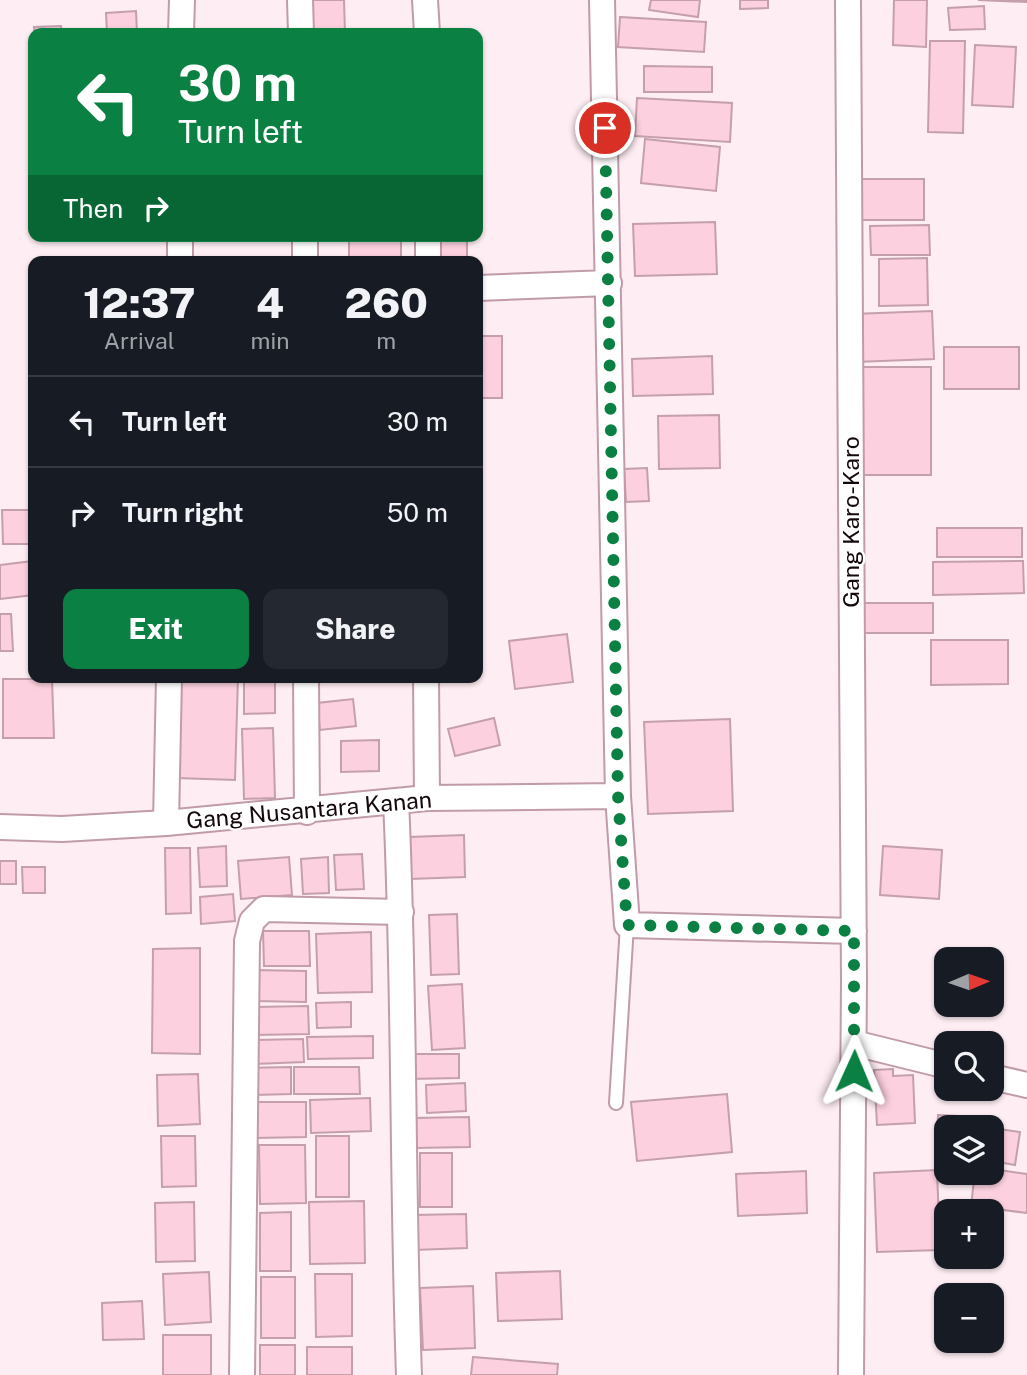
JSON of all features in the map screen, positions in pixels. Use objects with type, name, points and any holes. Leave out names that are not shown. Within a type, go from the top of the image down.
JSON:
[{"type":"street","points":[[181,28],[182,0]]},
{"type":"street","points":[[300,0],[301,28]]},
{"type":"street","points":[[425,0],[427,28]]},
{"type":"street","points":[[602,0],[618,796],[627,925],[854,931]]},
{"type":"street","name":"Gang Karo-Karo","points":[[848,0],[854,931],[850,1375]]},
{"type":"street","points":[[483,288],[609,283]]},
{"type":"street","points":[[166,823],[169,683]]},
{"type":"street","points":[[306,683],[307,812]]},
{"type":"street","points":[[426,683],[427,798]]},
{"type":"street","name":"Gang Nusantara Kanan","points":[[0,827],[62,829],[166,823],[307,812],[427,798],[618,796]]},
{"type":"street","points":[[396,800],[401,912],[404,1230],[409,1375]]},
{"type":"street","points":[[242,1375],[247,941],[253,921],[264,909],[401,912]]},
{"type":"street","points":[[854,1043],[934,1063]]},
{"type":"street","points":[[1004,1080],[1027,1085]]},
{"type":"lane","points":[[616,1103],[627,925]]},
{"type":"building","points":[[305,0],[344,0],[345,28],[306,28]]},
{"type":"building","points":[[651,0],[700,0],[698,17],[649,10]]},
{"type":"building","points":[[740,0],[768,0],[768,8],[740,9]]},
{"type":"building","points":[[894,0],[927,0],[926,47],[893,45]]},
{"type":"building","points":[[978,0],[1027,0],[1027,2]]},
{"type":"building","points":[[984,6],[985,29],[950,30],[948,8]]},
{"type":"building","points":[[136,11],[137,28],[107,28],[106,13]]},
{"type":"building","points":[[620,17],[706,22],[704,52],[618,47]]},
{"type":"building","points":[[61,26],[61,28],[34,28]]},
{"type":"building","points":[[930,41],[965,41],[963,133],[928,132]]},
{"type":"building","points":[[975,45],[1016,47],[1013,107],[972,105]]},
{"type":"building","points":[[644,66],[712,67],[712,92],[644,92]]},
{"type":"building","points":[[637,98],[732,103],[730,142],[635,136]]},
{"type":"building","points":[[645,139],[720,147],[716,191],[641,183]]},
{"type":"building","points":[[852,179],[924,179],[924,220],[852,220]]},
{"type":"building","points":[[715,222],[717,274],[635,276],[633,224]]},
{"type":"building","points":[[929,225],[930,255],[871,255],[870,226]]},
{"type":"building","points":[[349,242],[401,242],[401,256],[349,256]]},
{"type":"building","points":[[432,242],[467,242],[467,256],[433,256]]},
{"type":"building","points":[[927,258],[928,305],[879,306],[879,259]]},
{"type":"building","points":[[932,311],[934,359],[855,362],[853,314]]},
{"type":"building","points":[[483,336],[502,336],[502,398],[483,398]]},
{"type":"building","points":[[944,347],[1019,347],[1019,389],[944,389]]},
{"type":"building","points":[[712,356],[713,394],[633,396],[632,359]]},
{"type":"building","points":[[860,367],[931,367],[931,475],[861,475]]},
{"type":"building","points":[[719,415],[720,468],[659,469],[658,416]]},
{"type":"building","points":[[647,468],[649,501],[626,502],[624,469]]},
{"type":"building","points":[[2,510],[28,510],[28,544],[3,544]]},
{"type":"building","points":[[937,528],[1022,528],[1022,557],[937,557]]},
{"type":"building","points":[[1023,561],[1024,593],[933,595],[933,562]]},
{"type":"building","points":[[28,562],[28,596],[0,599],[0,565]]},
{"type":"building","points":[[858,603],[933,603],[933,633],[858,633]]},
{"type":"building","points":[[0,614],[11,614],[13,651],[0,651]]},
{"type":"building","points":[[567,634],[573,682],[515,689],[509,641]]},
{"type":"building","points":[[931,640],[1008,640],[1008,684],[931,685]]},
{"type":"building","points":[[3,679],[52,683],[54,738],[3,738]]},
{"type":"building","points":[[179,683],[238,683],[235,780],[176,778]]},
{"type":"building","points":[[244,683],[275,683],[275,713],[244,714]]},
{"type":"building","points":[[353,699],[356,726],[320,730],[317,703]]},
{"type":"building","points":[[494,718],[500,745],[455,756],[448,729]]},
{"type":"building","points":[[730,719],[733,811],[648,814],[644,722]]},
{"type":"building","points":[[273,728],[275,798],[244,799],[242,729]]},
{"type":"building","points":[[379,740],[379,771],[341,772],[341,741]]},
{"type":"building","points":[[464,835],[465,877],[410,879],[409,837]]},
{"type":"building","points":[[226,846],[227,886],[200,887],[198,848]]},
{"type":"building","points":[[883,846],[942,850],[939,899],[880,895]]},
{"type":"building","points":[[165,848],[190,848],[191,913],[166,914]]},
{"type":"building","points":[[362,854],[364,889],[336,890],[334,855]]},
{"type":"building","points":[[289,857],[292,895],[241,899],[238,861]]},
{"type":"building","points":[[328,857],[329,893],[303,894],[301,859]]},
{"type":"building","points":[[0,861],[16,861],[16,884],[0,884]]},
{"type":"building","points":[[22,867],[45,867],[45,893],[23,893]]},
{"type":"building","points":[[233,894],[235,921],[201,924],[200,897]]},
{"type":"building","points":[[457,914],[459,974],[431,975],[429,915]]},
{"type":"building","points":[[263,931],[309,931],[310,966],[264,966]]},
{"type":"building","points":[[371,932],[372,992],[318,993],[316,934]]},
{"type":"building","points":[[200,948],[200,1054],[152,1053],[153,949]]},
{"type":"building","points":[[254,970],[306,971],[306,1002],[253,1001]]},
{"type":"building","points":[[462,984],[465,1048],[432,1050],[428,986]]},
{"type":"building","points":[[351,1002],[351,1027],[317,1028],[316,1003]]},
{"type":"building","points":[[308,1006],[309,1034],[254,1035],[253,1007]]},
{"type":"building","points":[[373,1036],[373,1058],[308,1059],[307,1037]]},
{"type":"building","points":[[303,1039],[304,1062],[253,1064],[252,1040]]},
{"type":"building","points":[[409,1054],[459,1054],[459,1078],[409,1079]]},
{"type":"building","points":[[291,1067],[291,1094],[249,1095],[248,1068]]},
{"type":"building","points":[[294,1067],[359,1067],[360,1094],[294,1094]]},
{"type":"building","points":[[893,1069],[893,1076],[913,1075],[915,1123],[877,1125],[874,1070]]},
{"type":"building","points":[[198,1074],[200,1124],[158,1126],[157,1075]]},
{"type":"building","points":[[465,1083],[466,1111],[427,1113],[426,1085]]},
{"type":"building","points":[[727,1094],[732,1152],[637,1161],[631,1102]]},
{"type":"building","points":[[370,1098],[371,1131],[311,1133],[310,1100]]},
{"type":"building","points":[[252,1102],[306,1102],[306,1137],[253,1138]]},
{"type":"building","points":[[469,1117],[470,1147],[414,1148],[413,1118]]},
{"type":"building","points":[[1004,1130],[1020,1132],[1015,1165],[1004,1163]]},
{"type":"building","points":[[161,1136],[195,1136],[196,1186],[162,1187]]},
{"type":"building","points":[[316,1136],[349,1136],[349,1197],[316,1197]]},
{"type":"building","points":[[259,1145],[305,1145],[306,1203],[260,1204]]},
{"type":"building","points":[[420,1153],[452,1153],[452,1207],[420,1207]]},
{"type":"building","points":[[934,1170],[938,1199],[934,1199],[934,1250],[877,1252],[874,1173]]},
{"type":"building","points":[[806,1171],[807,1213],[738,1216],[736,1174]]},
{"type":"building","points":[[1004,1171],[1027,1174],[1027,1213],[1004,1210],[1004,1199],[972,1199],[973,1185],[1004,1185]]},
{"type":"building","points":[[364,1201],[365,1263],[310,1264],[309,1202]]},
{"type":"building","points":[[194,1202],[195,1261],[156,1262],[155,1203]]},
{"type":"building","points":[[291,1212],[291,1271],[260,1271],[260,1213]]},
{"type":"building","points":[[466,1214],[467,1248],[414,1250],[413,1215]]},
{"type":"building","points":[[560,1271],[562,1319],[498,1321],[496,1273]]},
{"type":"building","points":[[209,1272],[211,1322],[165,1325],[163,1274]]},
{"type":"building","points":[[315,1274],[352,1274],[352,1336],[316,1337]]},
{"type":"building","points":[[261,1277],[295,1277],[295,1338],[261,1338]]},
{"type":"building","points":[[473,1286],[475,1348],[423,1350],[420,1288]]},
{"type":"building","points":[[142,1301],[144,1339],[103,1340],[102,1303]]},
{"type":"building","points":[[163,1335],[211,1335],[211,1375],[163,1375]]},
{"type":"building","points":[[260,1345],[295,1345],[295,1375],[260,1375]]},
{"type":"building","points":[[307,1347],[352,1347],[352,1375],[307,1375]]},
{"type":"building","points":[[473,1357],[558,1364],[557,1375],[471,1375]]},
{"type":"route","points":[[605,128],[618,796],[627,925],[854,931],[854,1071]]}]
